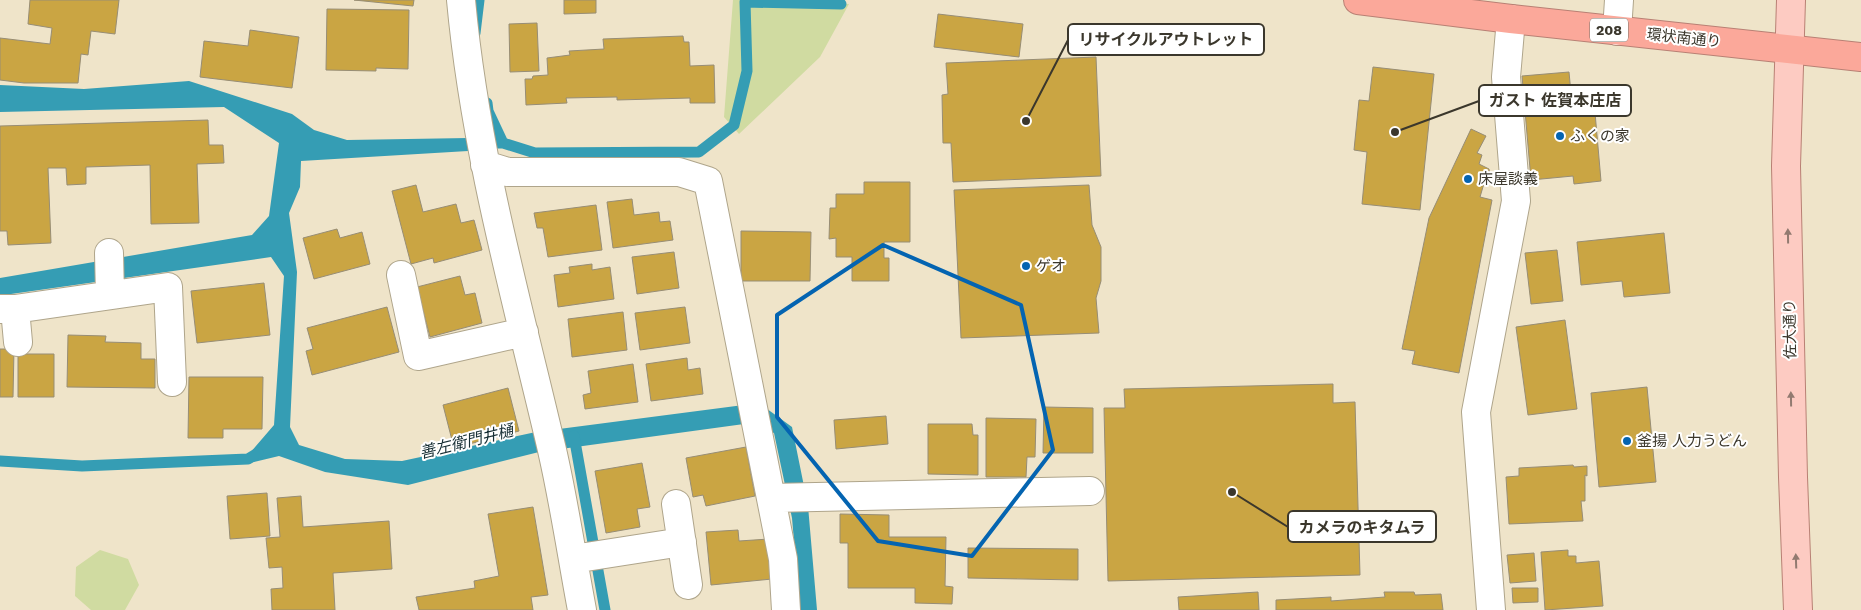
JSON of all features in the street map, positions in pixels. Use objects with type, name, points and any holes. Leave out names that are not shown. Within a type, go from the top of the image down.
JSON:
[{"type":"highway","name":"環状南通り","points":[[1358,0],[1511,20],[1861,57]]},
{"type":"main road","name":"佐大通り","points":[[1791,0],[1786,166],[1798,610]]},
{"type":"street","points":[[461,0],[465,43],[483,152],[550,440],[582,610]]},
{"type":"street","points":[[1617,31],[1620,0]]},
{"type":"street","points":[[1491,610],[1476,412],[1516,201],[1506,77],[1511,20]]},
{"type":"street","points":[[483,152],[508,172],[679,172],[708,181],[757,432],[776,498],[783,558],[786,610]]},
{"type":"street","points":[[109,253],[110,295]]},
{"type":"street","points":[[400,275],[418,356],[524,332]]},
{"type":"street","points":[[18,342],[8,309],[168,287],[172,382]]},
{"type":"street","points":[[776,498],[1090,491]]},
{"type":"street","points":[[676,504],[688,585]]},
{"type":"street","points":[[572,559],[682,542]]},
{"type":"highlighted area","points":[[883,245],[1021,305],[1053,450],[972,556],[878,541],[777,417],[777,315]]},
{"type":"green space","points":[[733,0],[849,4],[820,57],[739,134],[724,117]]},
{"type":"green space","points":[[100,550],[128,559],[139,585],[125,610],[91,610],[75,596],[76,567]]},
{"type":"water","points":[[189,81],[292,114],[314,130],[347,140],[468,138],[468,151],[301,161],[300,187],[289,213],[297,272],[290,427],[299,445],[345,459],[402,461],[536,432],[759,403],[792,427],[808,506],[817,610],[800,610],[792,518],[774,433],[744,424],[539,452],[408,485],[325,472],[279,456],[245,464],[249,454],[274,425],[284,276],[271,257],[4,295],[0,294],[0,278],[252,235],[269,216],[279,143],[224,107],[0,112],[0,85],[84,89]]},
{"type":"building","points":[[30,0],[119,0],[115,34],[91,31],[88,55],[81,54],[78,83],[24,83],[0,80],[0,38],[50,44],[52,28],[28,24]]},
{"type":"building","points":[[354,0],[414,0],[413,6]]},
{"type":"building","points":[[564,0],[596,0],[596,13],[564,14]]},
{"type":"building","points":[[327,9],[409,10],[408,69],[376,68],[376,71],[326,70]]},
{"type":"building","points":[[938,14],[1023,24],[1019,57],[934,47]]},
{"type":"building","points":[[537,23],[539,71],[510,72],[509,24]]},
{"type":"building","points":[[250,30],[299,37],[292,88],[200,77],[204,41],[248,46]]},
{"type":"building","points":[[683,36],[684,42],[689,42],[690,66],[714,65],[715,103],[690,103],[690,98],[617,100],[617,97],[566,98],[567,103],[526,105],[525,79],[532,79],[533,76],[548,75],[547,58],[570,55],[569,51],[604,49],[603,39]]},
{"type":"building","points":[[1096,57],[1101,176],[953,182],[951,143],[943,143],[942,95],[948,94],[946,63]]},
{"type":"building","points":[[1373,67],[1434,74],[1420,210],[1362,204],[1367,152],[1354,150],[1359,100],[1369,101]]},
{"type":"building","points":[[1569,72],[1572,104],[1594,101],[1601,181],[1574,184],[1573,176],[1531,180],[1522,76]]},
{"type":"building","points":[[208,120],[209,145],[223,145],[224,163],[197,164],[199,223],[151,224],[150,165],[86,167],[86,184],[67,185],[66,168],[48,168],[51,243],[8,245],[7,231],[0,231],[0,126]]},
{"type":"building","points":[[1471,129],[1486,136],[1477,153],[1482,155],[1479,164],[1489,169],[1490,177],[1485,180],[1480,197],[1492,200],[1459,373],[1412,364],[1415,351],[1402,349],[1429,218]]},
{"type":"building","points":[[864,182],[910,182],[910,242],[884,242],[884,258],[889,258],[889,281],[852,281],[852,257],[836,257],[836,238],[829,239],[830,208],[836,208],[836,194],[864,194]]},
{"type":"building","points":[[416,185],[423,212],[456,204],[461,223],[474,220],[482,250],[434,263],[433,258],[411,264],[392,191]]},
{"type":"building","points":[[1089,185],[1092,225],[1101,247],[1101,281],[1096,298],[1099,333],[961,338],[954,190]]},
{"type":"building","points":[[632,199],[634,215],[659,212],[660,222],[670,221],[673,240],[613,248],[607,202]]},
{"type":"building","points":[[596,205],[602,250],[548,257],[543,228],[537,228],[534,213]]},
{"type":"building","points":[[337,229],[340,238],[362,232],[370,264],[314,279],[303,238]]},
{"type":"building","points":[[741,231],[811,232],[810,281],[741,281]]},
{"type":"building","points":[[1664,233],[1670,293],[1624,297],[1622,281],[1581,285],[1577,242]]},
{"type":"building","points":[[1557,250],[1563,301],[1531,304],[1525,253]]},
{"type":"building","points":[[674,252],[679,288],[637,294],[632,257]]},
{"type":"building","points":[[592,264],[592,270],[610,267],[614,299],[558,307],[554,275],[570,273],[569,267]]},
{"type":"building","points":[[460,276],[465,295],[475,293],[482,323],[430,337],[417,287]]},
{"type":"building","points":[[264,283],[270,335],[197,343],[191,291]]},
{"type":"building","points":[[387,307],[399,352],[312,375],[306,351],[313,349],[307,328]]},
{"type":"building","points":[[685,307],[690,343],[640,350],[635,313]]},
{"type":"building","points":[[623,312],[627,350],[572,357],[568,319]]},
{"type":"building","points":[[1565,320],[1577,409],[1528,415],[1516,327]]},
{"type":"building","points":[[68,335],[106,336],[105,342],[141,343],[141,359],[155,359],[155,388],[67,387]]},
{"type":"building","points":[[0,349],[14,349],[13,397],[0,397]]},
{"type":"building","points":[[18,354],[54,354],[54,397],[18,397]]},
{"type":"building","points":[[687,358],[688,370],[700,368],[703,394],[651,401],[646,364]]},
{"type":"building","points":[[633,364],[638,402],[585,409],[583,395],[591,393],[588,371]]},
{"type":"building","points":[[189,377],[263,377],[262,429],[223,429],[223,438],[188,438]]},
{"type":"building","points":[[1333,384],[1333,403],[1355,402],[1360,575],[1108,581],[1104,408],[1125,408],[1124,389]]},
{"type":"building","points":[[1647,387],[1656,482],[1599,487],[1591,393]]},
{"type":"building","points":[[508,388],[519,431],[454,448],[443,405]]},
{"type":"building","points":[[1044,407],[1093,408],[1093,453],[1043,453]]},
{"type":"building","points":[[886,416],[888,444],[836,449],[834,420]]},
{"type":"building","points":[[986,418],[1036,419],[1035,457],[1027,457],[1026,477],[986,477]]},
{"type":"building","points":[[928,424],[972,424],[973,435],[978,435],[978,475],[928,474]]},
{"type":"building","points":[[746,447],[755,496],[706,506],[703,495],[693,497],[686,458]]},
{"type":"building","points":[[642,463],[650,507],[637,509],[640,527],[606,533],[595,471]]},
{"type":"building","points":[[1573,465],[1574,467],[1587,466],[1585,501],[1581,501],[1583,521],[1509,524],[1506,477],[1519,476],[1519,468]]},
{"type":"building","points":[[267,493],[270,536],[230,539],[227,496]]},
{"type":"building","points":[[301,496],[303,527],[389,521],[392,569],[333,573],[335,610],[272,610],[271,589],[283,588],[282,567],[269,568],[266,538],[280,537],[277,498]]},
{"type":"building","points":[[533,507],[548,595],[531,597],[533,610],[419,610],[416,597],[475,588],[474,581],[499,576],[488,514]]},
{"type":"building","points":[[840,514],[889,515],[889,537],[946,537],[945,586],[953,587],[952,604],[915,603],[915,588],[848,588],[848,543],[840,543]]},
{"type":"building","points":[[738,530],[739,541],[769,539],[772,579],[711,585],[706,532]]},
{"type":"building","points":[[968,548],[1078,549],[1078,580],[968,578]]},
{"type":"building","points":[[1568,550],[1568,556],[1576,556],[1576,563],[1599,561],[1603,606],[1545,610],[1541,552]]},
{"type":"building","points":[[1534,553],[1536,581],[1510,583],[1507,555]]},
{"type":"building","points":[[1512,588],[1538,588],[1538,602],[1513,603]]},
{"type":"building","points":[[1258,592],[1259,610],[1179,610],[1178,597]]},
{"type":"building","points":[[1384,592],[1414,592],[1415,595],[1441,594],[1443,610],[1276,610],[1276,600],[1331,597],[1331,601],[1385,597]]},
{"type":"waterway","points":[[475,33],[479,0]]},
{"type":"waterway","points":[[481,143],[503,143],[535,153],[699,152],[734,125],[747,71],[745,2],[841,4]]},
{"type":"waterway","points":[[487,103],[488,111],[503,143]]},
{"type":"waterway","points":[[574,436],[605,610]]},
{"type":"waterway","points":[[0,461],[82,466],[248,459],[258,453]]},
{"type":"place","name":"リサイクルアウトレット","points":[[1026,121]]},
{"type":"place","name":"ガスト 佐賀本庄店","points":[[1395,132]]},
{"type":"place","name":"ふくの家","points":[[1560,136]]},
{"type":"place","name":"床屋談義","points":[[1468,179]]},
{"type":"place","name":"ゲオ","points":[[1026,266]]},
{"type":"place","name":"釜揚 人力うどん","points":[[1627,441]]},
{"type":"place","name":"カメラのキタムラ","points":[[1232,492]]},
{"type":"water label","name":"善左衛門井樋","points":[[466,441]]}]
